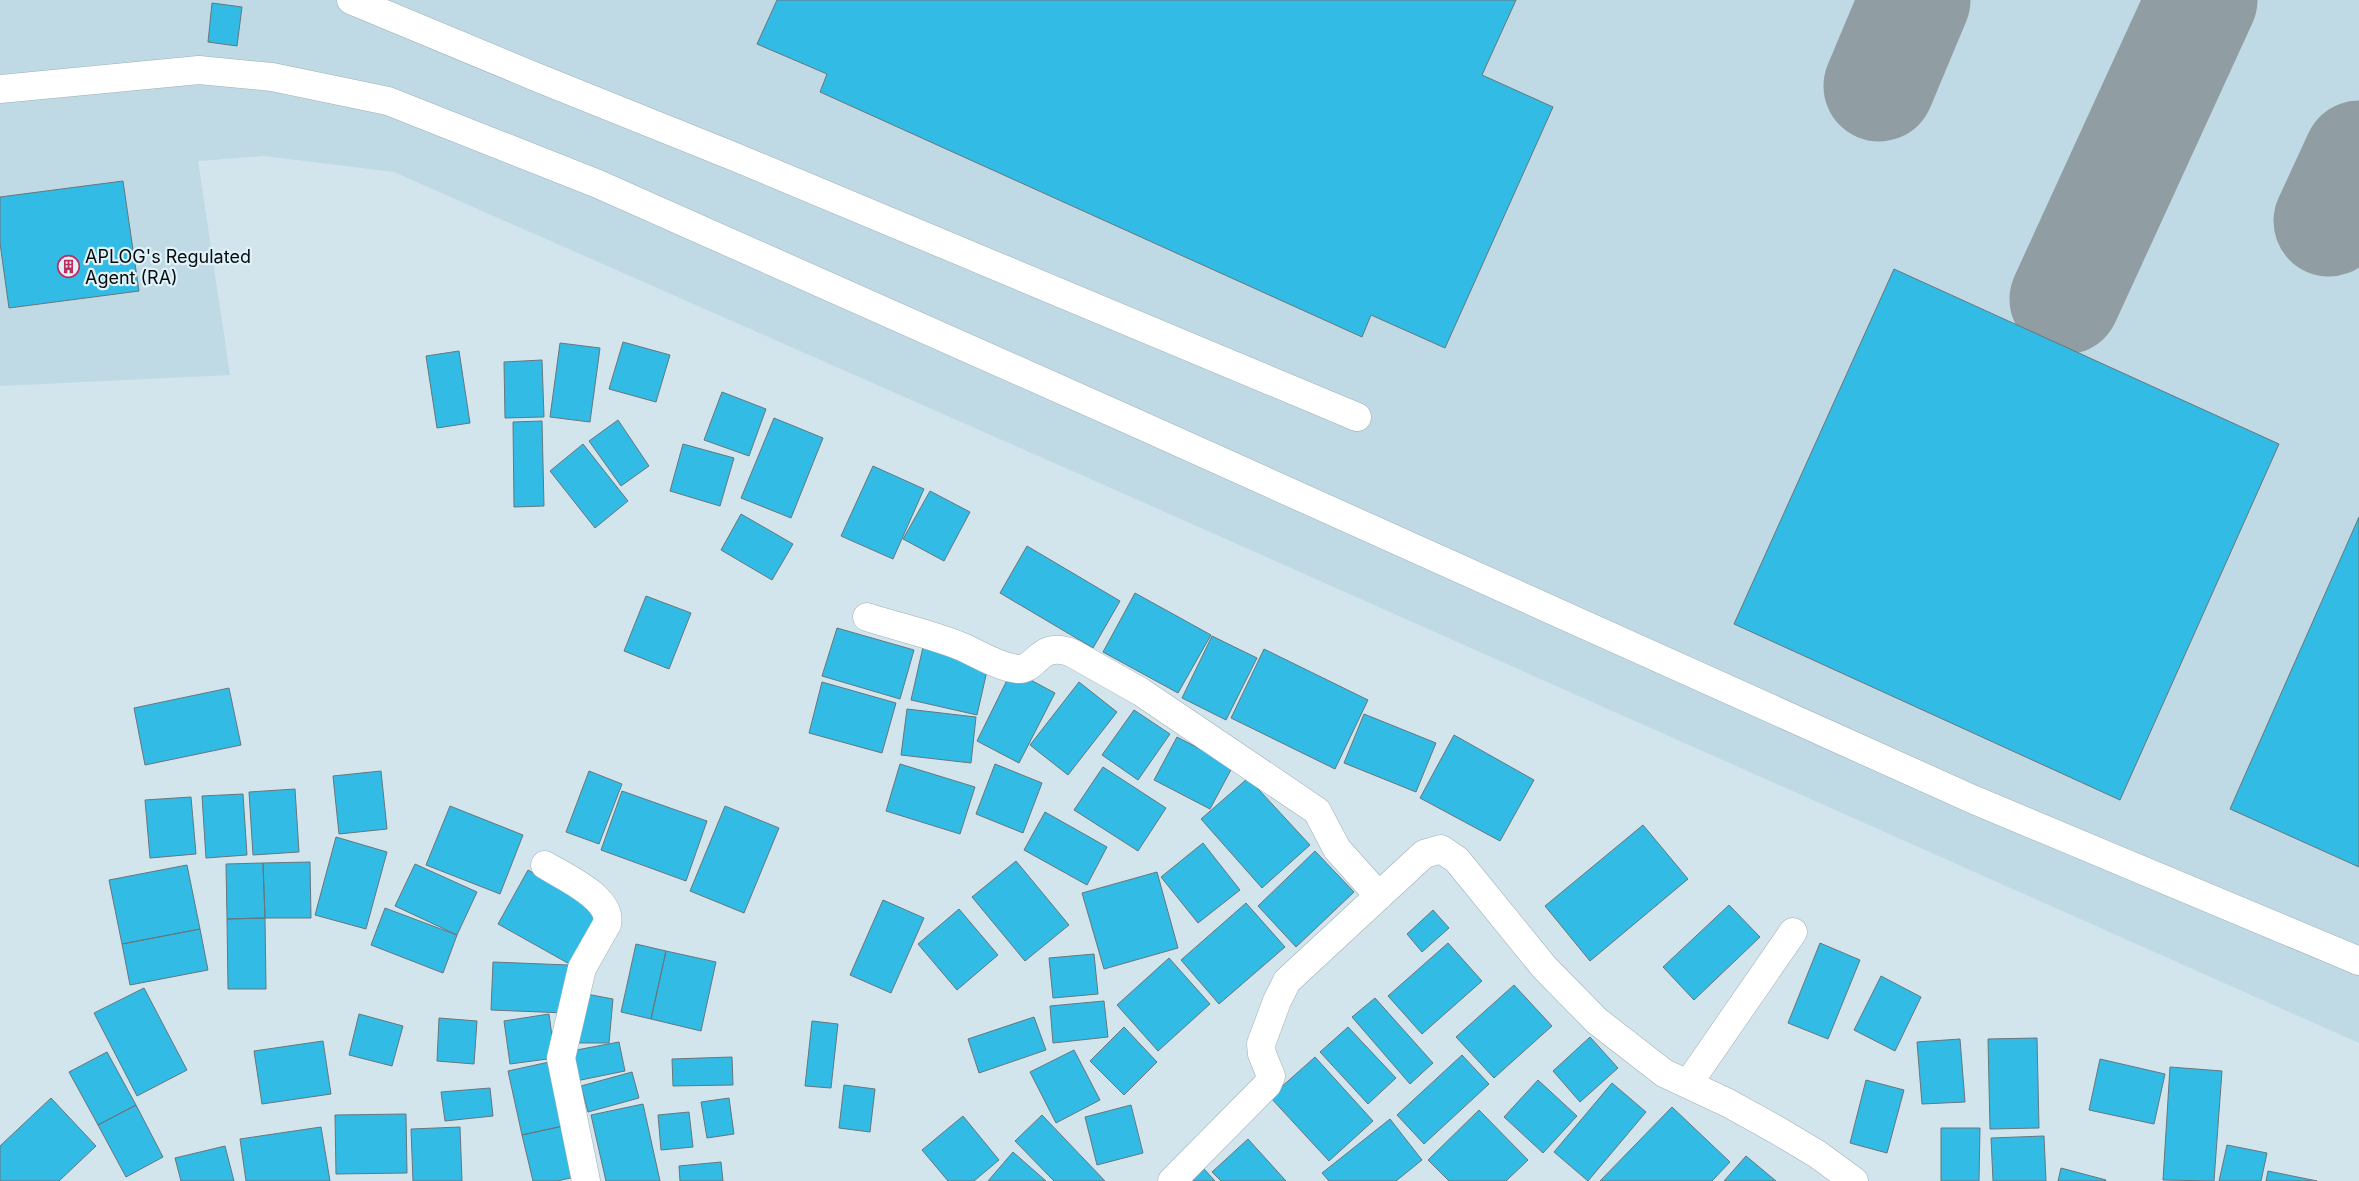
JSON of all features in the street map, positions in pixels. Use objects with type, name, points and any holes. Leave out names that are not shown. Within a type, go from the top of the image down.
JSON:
[{"type":"street","points":[[351,0],[735,157],[1357,417]]},
{"type":"street","points":[[0,89],[199,70],[272,76],[388,101],[598,184],[1145,427],[1972,799],[2359,961]]},
{"type":"street","points":[[868,617],[959,646],[1002,666],[1017,669],[1026,668],[1043,652],[1051,650],[1072,652],[1141,692],[1318,811],[1337,849],[1379,896]]},
{"type":"street","points":[[1172,1181],[1267,1085],[1271,1076],[1262,1054],[1261,1044],[1276,1001],[1287,981],[1424,854],[1441,849],[1448,852],[1544,967],[1597,1021],[1664,1073],[1728,1103],[1775,1129],[1817,1154],[1854,1181]]},
{"type":"street","points":[[544,865],[601,900],[609,917],[607,924],[582,968],[561,1058],[586,1181]]},
{"type":"street","points":[[1688,1084],[1793,932]]},
{"type":"shaded area","points":[[0,0],[2359,0],[2359,1043],[1120,492],[394,172],[264,156],[198,161],[230,375],[0,386]]},
{"type":"building","points":[[777,0],[1516,0],[1482,75],[1553,107],[1445,348],[1371,315],[1362,337],[820,92],[827,74],[757,44]]},
{"type":"building","points":[[212,3],[242,7],[237,46],[208,42]]},
{"type":"building","name":"APLOG's Regulated Agent (RA)","points":[[123,181],[139,291],[9,308],[0,243],[0,197]]},
{"type":"building","points":[[1894,269],[2279,444],[2120,800],[1734,624]]},
{"type":"building","points":[[623,342],[670,355],[656,402],[609,389]]},
{"type":"building","points":[[560,343],[600,348],[590,422],[550,417]]},
{"type":"building","points":[[459,351],[470,423],[437,428],[426,356]]},
{"type":"building","points":[[542,360],[544,417],[505,418],[504,362]]},
{"type":"building","points":[[722,392],[766,409],[749,456],[704,440]]},
{"type":"building","points":[[774,418],[823,438],[791,518],[741,498]]},
{"type":"building","points":[[618,420],[649,466],[621,486],[589,441]]},
{"type":"building","points":[[542,421],[544,506],[514,507],[513,422]]},
{"type":"building","points":[[583,444],[628,501],[595,528],[550,471]]},
{"type":"building","points":[[683,444],[734,458],[720,506],[670,491]]},
{"type":"building","points":[[873,466],[924,489],[893,559],[841,536]]},
{"type":"building","points":[[930,491],[970,512],[944,561],[903,539]]},
{"type":"building","points":[[741,514],[793,544],[772,580],[721,550]]},
{"type":"building","points":[[2359,517],[2359,867],[2230,809]]},
{"type":"building","points":[[1027,546],[1120,601],[1093,648],[1000,593]]},
{"type":"building","points":[[1135,593],[1211,635],[1178,693],[1103,652]]},
{"type":"building","points":[[646,596],[691,613],[669,669],[624,651]]},
{"type":"building","points":[[837,628],[914,650],[900,699],[822,676]]},
{"type":"building","points":[[1212,636],[1257,658],[1226,720],[1182,698]]},
{"type":"building","points":[[923,647],[989,662],[977,715],[911,700]]},
{"type":"building","points":[[1264,649],[1368,700],[1335,769],[1231,718]]},
{"type":"building","points":[[1012,670],[1055,693],[1019,763],[977,741]]},
{"type":"building","points":[[822,682],[896,703],[882,753],[809,733]]},
{"type":"building","points":[[1079,682],[1117,712],[1068,775],[1030,745]]},
{"type":"building","points":[[229,688],[241,745],[145,765],[134,708]]},
{"type":"building","points":[[907,709],[976,717],[971,763],[901,755]]},
{"type":"building","points":[[1134,710],[1170,734],[1138,780],[1102,755]]},
{"type":"building","points":[[1364,714],[1436,743],[1416,792],[1344,763]]},
{"type":"building","points":[[1454,735],[1534,780],[1500,841],[1420,798]]},
{"type":"building","points":[[1177,737],[1233,766],[1210,809],[1154,780]]},
{"type":"building","points":[[900,764],[975,787],[960,834],[886,811]]},
{"type":"building","points":[[995,764],[1042,783],[1023,833],[976,814]]},
{"type":"building","points":[[1103,767],[1166,808],[1138,851],[1074,810]]},
{"type":"building","points":[[381,771],[387,829],[339,834],[333,776]]},
{"type":"building","points":[[589,771],[622,784],[599,844],[566,832]]},
{"type":"building","points":[[1248,778],[1310,845],[1262,888],[1201,819]]},
{"type":"building","points":[[295,789],[299,852],[253,855],[249,792]]},
{"type":"building","points":[[622,791],[707,821],[686,881],[601,850]]},
{"type":"building","points":[[243,794],[247,855],[206,858],[202,796]]},
{"type":"building","points":[[191,797],[196,854],[150,858],[145,800]]},
{"type":"building","points":[[450,806],[523,835],[500,894],[426,865]]},
{"type":"building","points":[[725,806],[779,828],[744,913],[690,891]]},
{"type":"building","points":[[1045,812],[1107,847],[1087,885],[1024,850]]},
{"type":"building","points":[[1643,825],[1688,879],[1590,961],[1545,906]]},
{"type":"building","points":[[336,837],[387,852],[366,929],[315,915]]},
{"type":"building","points":[[1203,843],[1240,890],[1198,923],[1161,877]]},
{"type":"building","points":[[1315,851],[1354,892],[1296,947],[1258,906]]},
{"type":"building","points":[[1016,861],[1069,925],[1025,961],[972,897]]},
{"type":"building","points":[[310,862],[311,918],[265,918],[263,863]]},
{"type":"building","points":[[263,863],[265,918],[227,919],[226,864]]},
{"type":"building","points":[[415,864],[477,892],[457,935],[395,906]]},
{"type":"building","points":[[187,865],[200,929],[122,944],[109,880]]},
{"type":"building","points":[[528,870],[603,911],[573,966],[498,924]]},
{"type":"building","points":[[1157,872],[1178,948],[1104,969],[1082,893]]},
{"type":"building","points":[[883,900],[924,918],[891,993],[850,975]]},
{"type":"building","points":[[1246,903],[1285,947],[1219,1004],[1181,960]]},
{"type":"building","points":[[1729,905],[1760,937],[1694,1000],[1663,967]]},
{"type":"building","points":[[385,908],[457,935],[443,973],[371,945]]},
{"type":"building","points":[[959,909],[998,955],[957,990],[918,944]]},
{"type":"building","points":[[1433,910],[1449,928],[1422,952],[1407,934]]},
{"type":"building","points":[[265,918],[266,989],[228,989],[227,919]]},
{"type":"building","points":[[200,929],[208,970],[130,985],[122,944]]},
{"type":"building","points":[[1448,943],[1482,981],[1422,1034],[1388,996]]},
{"type":"building","points":[[1820,943],[1860,960],[1828,1039],[1788,1023]]},
{"type":"building","points":[[636,944],[666,951],[651,1019],[621,1012]]},
{"type":"building","points":[[666,951],[716,962],[701,1031],[651,1019]]},
{"type":"building","points":[[1094,954],[1098,994],[1053,998],[1049,958]]},
{"type":"building","points":[[1169,958],[1210,1004],[1158,1051],[1117,1005]]},
{"type":"building","points":[[493,962],[568,965],[566,1013],[491,1010]]},
{"type":"building","points":[[1881,976],[1921,997],[1895,1051],[1854,1030]]},
{"type":"building","points":[[1514,985],[1552,1026],[1494,1078],[1456,1037]]},
{"type":"building","points":[[144,988],[187,1070],[137,1096],[94,1013]]},
{"type":"building","points":[[581,993],[613,999],[609,1043],[574,1043]]},
{"type":"building","points":[[1375,998],[1433,1063],[1410,1084],[1352,1017]]},
{"type":"building","points":[[1104,1001],[1108,1037],[1053,1043],[1050,1006]]},
{"type":"building","points":[[359,1014],[403,1026],[392,1066],[349,1055]]},
{"type":"building","points":[[549,1014],[555,1058],[510,1064],[504,1021]]},
{"type":"building","points":[[1034,1017],[1046,1050],[979,1073],[968,1039]]},
{"type":"building","points":[[439,1018],[477,1021],[474,1064],[437,1061]]},
{"type":"building","points":[[812,1021],[838,1024],[831,1088],[805,1086]]},
{"type":"building","points":[[1124,1027],[1157,1062],[1124,1095],[1090,1061]]},
{"type":"building","points":[[1348,1027],[1396,1078],[1368,1104],[1320,1052]]},
{"type":"building","points":[[1590,1037],[1618,1068],[1580,1102],[1553,1071]]},
{"type":"building","points":[[2037,1038],[2039,1128],[1990,1129],[1988,1039]]},
{"type":"building","points":[[1960,1039],[1965,1102],[1922,1104],[1917,1042]]},
{"type":"building","points":[[323,1041],[331,1094],[262,1104],[254,1051]]},
{"type":"building","points":[[619,1042],[625,1071],[576,1081],[571,1051]]},
{"type":"building","points":[[1074,1050],[1100,1100],[1056,1123],[1030,1072]]},
{"type":"building","points":[[107,1052],[136,1105],[98,1125],[69,1072]]},
{"type":"building","points":[[1462,1055],[1489,1084],[1424,1144],[1397,1115]]},
{"type":"building","points":[[732,1057],[733,1085],[673,1086],[672,1059]]},
{"type":"building","points":[[1315,1057],[1373,1121],[1329,1161],[1270,1097]]},
{"type":"building","points":[[2100,1059],[2165,1074],[2154,1124],[2089,1110]]},
{"type":"building","points":[[549,1062],[563,1126],[522,1135],[508,1071]]},
{"type":"building","points":[[2170,1067],[2222,1071],[2214,1181],[2163,1180]]},
{"type":"building","points":[[632,1072],[639,1098],[588,1112],[581,1086]]},
{"type":"building","points":[[1538,1080],[1577,1116],[1543,1153],[1504,1117]]},
{"type":"building","points":[[1866,1080],[1904,1090],[1887,1153],[1850,1143]]},
{"type":"building","points":[[1612,1083],[1646,1112],[1588,1181],[1554,1152]]},
{"type":"building","points":[[844,1085],[875,1089],[870,1132],[839,1128]]},
{"type":"building","points":[[490,1088],[493,1116],[445,1121],[441,1092]]},
{"type":"building","points":[[51,1098],[96,1146],[59,1181],[0,1181],[0,1146]]},
{"type":"building","points":[[729,1098],[734,1134],[707,1138],[701,1102]]},
{"type":"building","points":[[643,1104],[660,1181],[606,1181],[591,1115]]},
{"type":"building","points":[[136,1105],[163,1157],[126,1177],[98,1125]]},
{"type":"building","points":[[1131,1105],[1143,1153],[1097,1165],[1085,1117]]},
{"type":"building","points":[[1672,1107],[1730,1162],[1712,1181],[1600,1181]]},
{"type":"building","points":[[1479,1110],[1528,1160],[1506,1181],[1449,1181],[1428,1160]]},
{"type":"building","points":[[689,1112],[693,1147],[661,1150],[658,1115]]},
{"type":"building","points":[[406,1114],[407,1173],[336,1174],[335,1115]]},
{"type":"building","points":[[1042,1115],[1105,1181],[1054,1181],[1015,1141]]},
{"type":"building","points":[[963,1116],[999,1160],[974,1181],[948,1181],[922,1150]]},
{"type":"building","points":[[1390,1119],[1422,1160],[1396,1181],[1329,1181],[1322,1173]]},
{"type":"building","points":[[563,1126],[575,1177],[557,1181],[533,1181],[522,1135]]},
{"type":"building","points":[[321,1127],[330,1181],[246,1181],[240,1139]]},
{"type":"building","points":[[460,1127],[462,1181],[413,1181],[411,1129]]},
{"type":"building","points":[[1941,1128],[1980,1128],[1979,1181],[1941,1181]]},
{"type":"building","points":[[2044,1136],[2046,1181],[1993,1181],[1991,1138]]},
{"type":"building","points":[[1248,1139],[1286,1181],[1221,1181],[1212,1172]]},
{"type":"building","points":[[2227,1145],[2267,1153],[2261,1181],[2219,1181]]},
{"type":"building","points":[[225,1146],[234,1181],[181,1181],[175,1158]]},
{"type":"building","points":[[1013,1152],[1046,1181],[988,1181]]},
{"type":"building","points":[[1746,1156],[1776,1181],[1724,1181]]},
{"type":"building","points":[[721,1162],[723,1181],[680,1181],[679,1166]]},
{"type":"building","points":[[2061,1168],[2106,1180],[2058,1181]]},
{"type":"building","points":[[1204,1169],[1215,1181],[1192,1181]]},
{"type":"building","points":[[2268,1171],[2317,1181],[2266,1181]]},
{"type":"taxiway","points":[[1879,86],[1915,0]]},
{"type":"taxiway","points":[[2065,299],[2202,0]]},
{"type":"taxiway","points":[[2329,221],[2359,156]]},
{"type":"place","name":"APLOG's Regulated Agent (RA)","points":[[69,267]]}]
